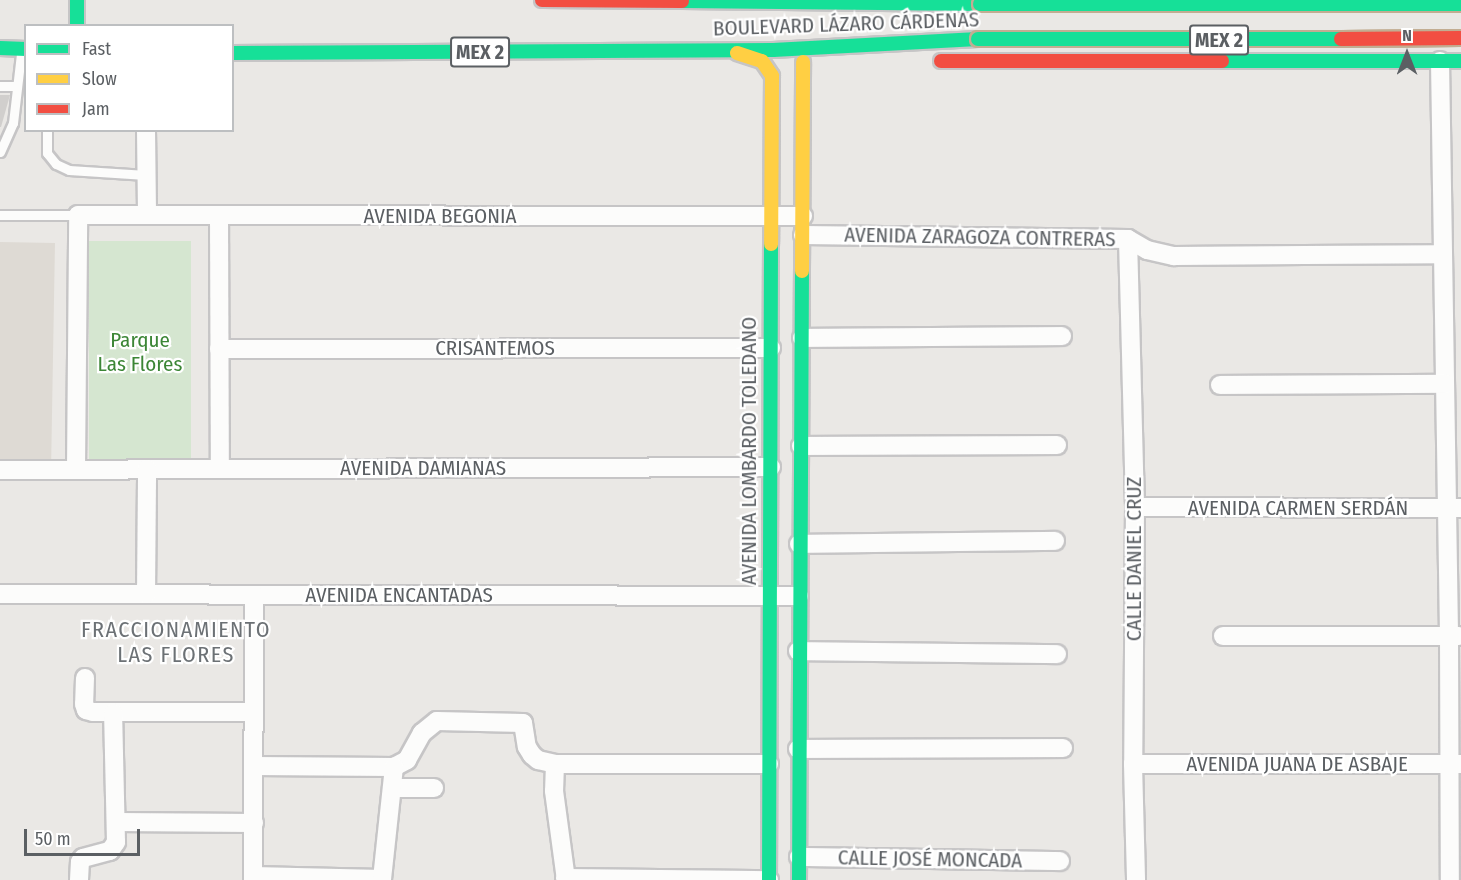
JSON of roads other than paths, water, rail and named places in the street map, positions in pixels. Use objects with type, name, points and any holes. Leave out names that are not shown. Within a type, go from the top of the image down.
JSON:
[{"type":"main road","points":[[77,0],[77,24]]},
{"type":"main road","name":"BOULEVARD LÁZARO CÁRDENAS","points":[[542,0],[980,4],[1298,2],[1461,4]]},
{"type":"main road","points":[[1423,0],[1461,51]]},
{"type":"main road","name":"BOULEVARD LÁZARO CÁRDENAS","points":[[234,53],[728,51],[978,39],[1153,41],[1461,38]]},
{"type":"main road","points":[[0,48],[24,49]]},
{"type":"main road","points":[[773,50],[803,62],[827,62]]},
{"type":"main road","name":"AVENIDA LOMBARDO TOLEDANO","points":[[728,51],[762,61],[772,76],[769,880]]},
{"type":"main road","points":[[930,61],[1461,61]]},
{"type":"main road","points":[[799,880],[798,651],[803,62]]},
{"type":"street","points":[[1440,61],[1445,384],[1454,509],[1456,764],[1450,880]]},
{"type":"street","points":[[146,132],[147,215]]},
{"type":"street","name":"AVENIDA BEGONIA","points":[[78,215],[803,216]]},
{"type":"street","points":[[76,469],[78,215]]},
{"type":"street","points":[[219,215],[220,468]]},
{"type":"street","name":"AVENIDA ZARAGOZA CONTRERAS","points":[[803,236],[1128,239],[1147,249],[1174,256],[1442,254]]},
{"type":"street","name":"CALLE DANIEL CRUZ","points":[[1128,239],[1135,507],[1133,764],[1136,880]]},
{"type":"street","points":[[802,338],[1062,336]]},
{"type":"street","name":"CRISANTEMOS","points":[[219,349],[771,348]]},
{"type":"street","points":[[1220,385],[1445,384]]},
{"type":"street","points":[[801,446],[1057,445]]},
{"type":"street","name":"AVENIDA DAMIANAS","points":[[0,470],[771,467]]},
{"type":"street","points":[[146,594],[147,469]]},
{"type":"street","name":"AVENIDA CARMEN SERDÁN","points":[[1135,507],[1454,509]]},
{"type":"street","points":[[799,544],[1055,541]]},
{"type":"street","name":"AVENIDA ENCANTADAS","points":[[0,594],[799,596]]},
{"type":"street","points":[[255,595],[253,878],[382,879],[394,767]]},
{"type":"street","points":[[1224,636],[1455,636]]},
{"type":"street","points":[[798,651],[1057,654]]},
{"type":"street","points":[[85,678],[86,710],[113,713],[254,712]]},
{"type":"street","points":[[79,874],[83,858],[110,851],[117,842],[113,713]]},
{"type":"street","points":[[253,766],[394,767],[407,760],[422,733],[437,720],[523,723],[532,755],[538,760],[555,764],[769,764]]},
{"type":"street","points":[[798,749],[1063,748]]},
{"type":"street","points":[[555,764],[554,791],[565,879],[769,880]]},
{"type":"street","name":"AVENIDA JUANA DE ASBAJE","points":[[1133,764],[1456,764]]},
{"type":"street","points":[[393,788],[434,788]]},
{"type":"street","points":[[116,822],[254,823]]},
{"type":"street","name":"CALLE JOSÉ MONCADA","points":[[799,857],[1060,861]]},
{"type":"lane","points":[[0,152],[13,123],[16,86],[24,49]]},
{"type":"lane","points":[[0,86],[16,86]]},
{"type":"lane","points":[[47,132],[47,153],[57,164],[69,170],[146,174]]},
{"type":"lane","points":[[0,215],[78,215]]},
{"type":"district","name":"FRACCIONAMIENTO LAS FLORES","points":[[176,642]]},
{"type":"park label","name":"Parque Las Flores","points":[[140,352]]}]
